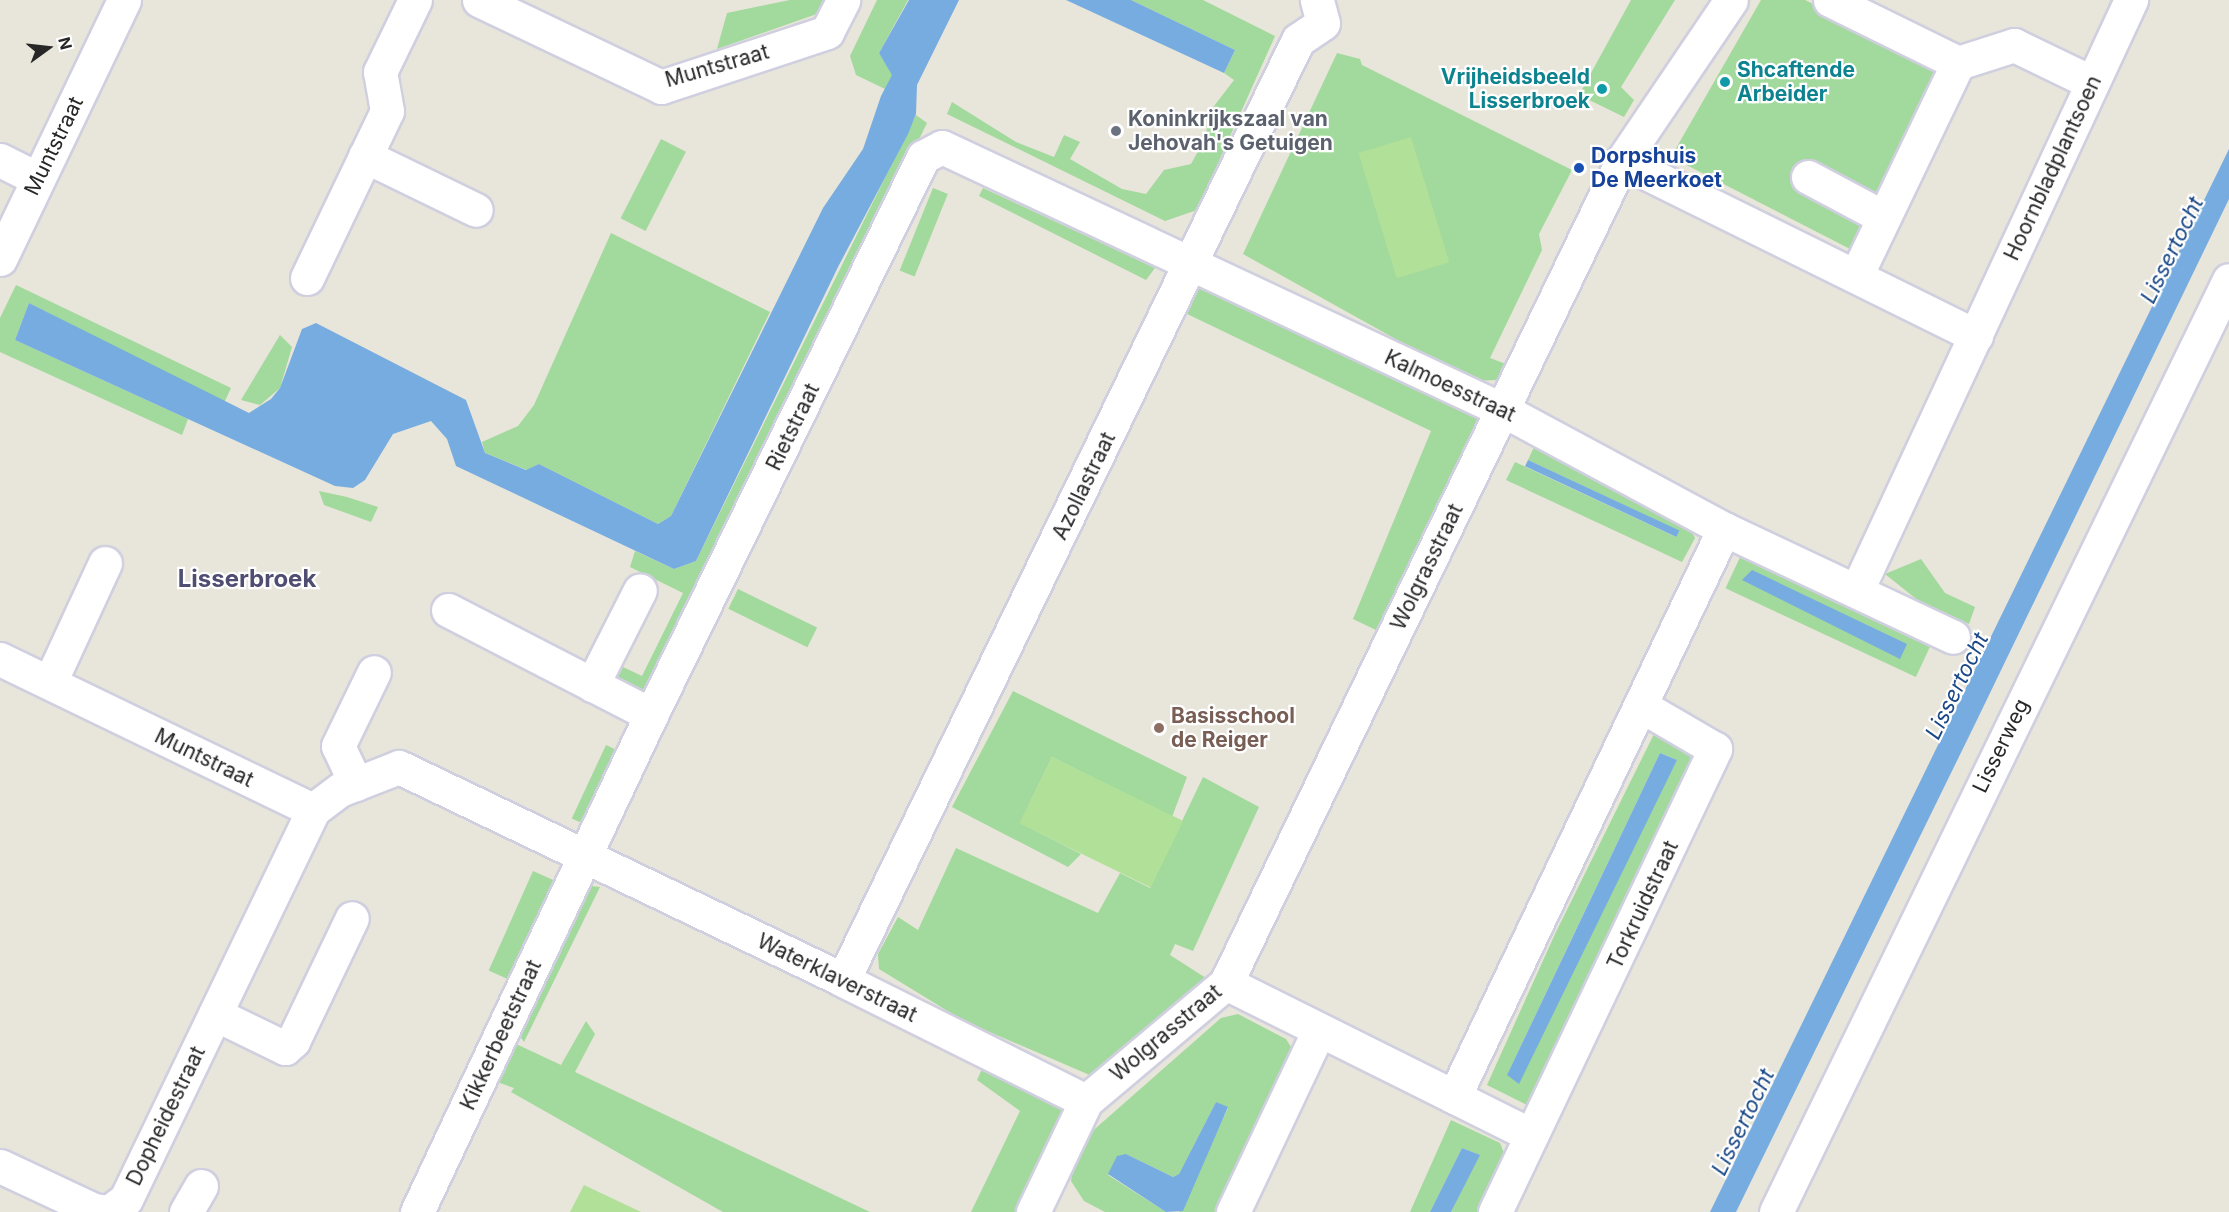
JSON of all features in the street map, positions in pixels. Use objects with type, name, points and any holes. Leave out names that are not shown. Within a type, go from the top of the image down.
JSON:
[{"type":"street","name":"Muntstraat","points":[[0,259],[124,0]]},
{"type":"street","points":[[308,278],[387,111],[380,72],[415,0]]},
{"type":"street","name":"Muntstraat","points":[[479,0],[661,87],[827,32],[843,0]]},
{"type":"street","name":"Azollastraat","points":[[843,980],[1191,266],[1298,40],[1323,23],[1317,0]]},
{"type":"street","name":"Wolgrasstraat","points":[[1086,1101],[1226,983],[1622,161],[1731,0]]},
{"type":"street","points":[[1830,0],[1958,63],[1856,276]]},
{"type":"street","name":"Hoornbladplantsoen","points":[[1857,590],[2131,0]]},
{"type":"street","name":"Hoornbladplantsoen","points":[[1958,63],[2014,45],[2078,76]]},
{"type":"street","name":"Kalmoesstraat","points":[[942,147],[1191,266],[1503,410],[1724,529],[1953,637]]},
{"type":"street","name":"Rietstraat","points":[[586,857],[651,715],[923,157],[942,147]]},
{"type":"street","points":[[365,156],[476,210]]},
{"type":"street","points":[[0,160],[38,179]]},
{"type":"street","points":[[1622,161],[1976,336]]},
{"type":"street","points":[[1808,177],[1883,217]]},
{"type":"street","name":"Lisserweg","points":[[1776,1212],[2229,280]]},
{"type":"street","points":[[1454,1096],[1642,707],[1724,529]]},
{"type":"street","points":[[50,682],[105,563]]},
{"type":"street","points":[[592,685],[640,590]]},
{"type":"street","points":[[448,610],[651,715]]},
{"type":"street","name":"Muntstraat","points":[[0,658],[313,810]]},
{"type":"street","points":[[356,784],[338,746],[374,672]]},
{"type":"street","name":"Torkruidstraat","points":[[1495,1212],[1715,749],[1642,707]]},
{"type":"street","points":[[313,810],[340,790],[399,767],[586,857]]},
{"type":"street","name":"Dopheidestraat","points":[[0,1166],[94,1210],[109,1212],[126,1199],[313,810]]},
{"type":"street","name":"Waterklaverstraat","points":[[586,857],[843,980],[1086,1101]]},
{"type":"street","name":"Kikkerbeetstraat","points":[[417,1212],[586,857]]},
{"type":"street","points":[[215,1014],[285,1048],[293,1041],[352,918]]},
{"type":"street","points":[[1226,983],[1531,1135]]},
{"type":"street","points":[[1233,1212],[1319,1030]]},
{"type":"street","points":[[1043,1209],[1086,1101]]},
{"type":"green space","points":[[790,0],[836,0],[831,9],[717,49],[727,13]]},
{"type":"green space","points":[[877,0],[908,0],[879,53],[893,75],[885,89],[856,75],[850,56]]},
{"type":"green space","points":[[1131,0],[1203,0],[1275,36],[1197,210],[1165,221],[947,114],[952,102],[1016,142],[1054,157],[1064,135],[1080,142],[1070,159],[1122,189],[1146,194],[1164,170],[1191,164],[1206,137],[1208,114],[1234,80],[1224,73],[1235,50]]},
{"type":"green space","points":[[1631,0],[1675,0],[1621,87],[1634,100],[1624,117],[1579,95]]},
{"type":"green space","points":[[1761,0],[1805,0],[1944,68],[1854,251],[1671,157]]},
{"type":"green space","points":[[1337,53],[1360,59],[1362,65],[1572,170],[1539,234],[1542,250],[1490,358],[1511,366],[1497,380],[1471,381],[1243,254]]},
{"type":"green space","points":[[916,115],[927,123],[650,687],[633,692],[614,683],[623,667],[642,676],[683,593],[630,567],[635,551],[674,569],[696,561]]},
{"type":"green space","points":[[1411,137],[1449,262],[1397,278],[1358,153]]},
{"type":"green space","points":[[661,139],[686,152],[646,231],[621,218]]},
{"type":"green space","points":[[933,188],[948,194],[914,277],[900,271]]},
{"type":"green space","points":[[983,188],[1155,268],[1146,280],[979,196]]},
{"type":"green space","points":[[611,233],[770,312],[671,516],[658,524],[539,464],[527,470],[485,453],[482,442],[518,426],[534,405]]},
{"type":"green space","points":[[1198,281],[1480,417],[1376,630],[1353,619],[1431,431],[1183,312]]},
{"type":"green space","points":[[16,285],[231,388],[224,403],[29,303],[15,340],[188,419],[182,435],[0,352],[0,318]]},
{"type":"green space","points":[[280,335],[292,347],[280,388],[260,405],[241,400]]},
{"type":"green space","points":[[1534,447],[1688,524],[1695,538],[1682,562],[1506,480],[1515,462],[1676,537],[1679,531],[1528,460]]},
{"type":"green space","points":[[319,491],[378,507],[371,522],[324,505]]},
{"type":"green space","points":[[1742,553],[1932,642],[1916,677],[1726,588]]},
{"type":"green space","points":[[1921,559],[1945,593],[1975,607],[1969,624],[1925,606],[1885,574]]},
{"type":"green space","points":[[738,589],[817,628],[807,647],[728,609]]},
{"type":"green space","points":[[1013,691],[1187,777],[1172,817],[1052,757],[1020,823],[1081,854],[1068,867],[952,807]]},
{"type":"green space","points":[[1657,728],[1701,753],[1693,775],[1682,776],[1529,1106],[1487,1085],[1555,934]],"holes":[[[1660,753],[1677,760],[1507,1075]]]},
{"type":"green space","points":[[606,745],[619,751],[584,824],[572,818]]},
{"type":"green space","points":[[1052,757],[1183,821],[1151,888],[1020,824]]},
{"type":"green space","points":[[1203,777],[1259,807],[1193,951],[1175,944],[1170,955],[1209,980],[1092,1076],[964,1021],[879,969],[878,954],[898,917],[918,930],[956,848],[1098,913],[1120,873],[1150,888]]},
{"type":"green space","points":[[533,871],[553,880],[509,980],[489,971]]},
{"type":"green space","points":[[591,886],[600,887],[524,1042],[520,1036]]},
{"type":"green space","points":[[1238,1014],[1286,1039],[1293,1050],[1217,1212],[1179,1212],[1228,1108],[1216,1102],[1179,1174],[1173,1177],[1126,1154],[1108,1175],[1166,1212],[1105,1212],[1084,1201],[1071,1181],[1074,1162],[1088,1135],[1221,1018]]},
{"type":"green space","points":[[586,1021],[595,1034],[575,1072],[870,1212],[723,1212],[511,1092],[514,1088],[497,1082],[514,1043],[561,1065]]},
{"type":"green space","points":[[983,1067],[1069,1106],[1021,1212],[971,1212],[1020,1111],[977,1080]]},
{"type":"green space","points":[[1451,1120],[1500,1143],[1508,1163],[1483,1212],[1451,1212],[1479,1155],[1462,1148],[1430,1212],[1410,1212]]},
{"type":"green space","points":[[584,1185],[641,1212],[570,1212]]},
{"type":"water","points":[[909,0],[959,0],[917,85],[916,114],[908,134],[838,267],[696,561],[674,569],[456,466],[447,439],[431,421],[393,434],[365,480],[353,488],[335,486],[15,340],[29,303],[249,413],[271,399],[280,388],[302,329],[316,323],[466,400],[485,453],[526,470],[539,464],[658,524],[671,516],[823,208],[863,149],[881,96],[892,75],[879,53]]},
{"type":"water","points":[[1066,0],[1131,0],[1235,50],[1224,73]]},
{"type":"water","points":[[2229,149],[2229,199],[1975,724],[1736,1212],[1710,1212]]},
{"type":"water","points":[[1528,460],[1679,531],[1676,537],[1525,466]]},
{"type":"water","points":[[1752,570],[1907,644],[1900,659],[1742,580]]},
{"type":"water","points":[[1660,753],[1677,760],[1519,1084],[1507,1075]]},
{"type":"water","points":[[1216,1102],[1228,1107],[1183,1211],[1166,1212],[1108,1174],[1117,1156],[1126,1154],[1173,1177],[1179,1174]]},
{"type":"water","points":[[1462,1148],[1480,1155],[1451,1212],[1430,1212]]},
{"type":"place","name":"Shcaftende Arbeider","points":[[1725,82]]},
{"type":"place","name":"Vrijheidsbeeld Lisserbroek","points":[[1602,89]]},
{"type":"place","name":"Koninkrijkszaal van Jehovah's Getuigen","points":[[1116,131]]},
{"type":"place","name":"Dorpshuis De Meerkoet","points":[[1579,168]]},
{"type":"place","name":"Basisschool de Reiger","points":[[1159,728]]},
{"type":"district","name":"Lisserbroek","points":[[247,579]]},
{"type":"water label","name":"Lissertocht","points":[[2172,250]]},
{"type":"water label","name":"Lissertocht","points":[[1957,686]]},
{"type":"water label","name":"Lissertocht","points":[[1743,1122]]}]
